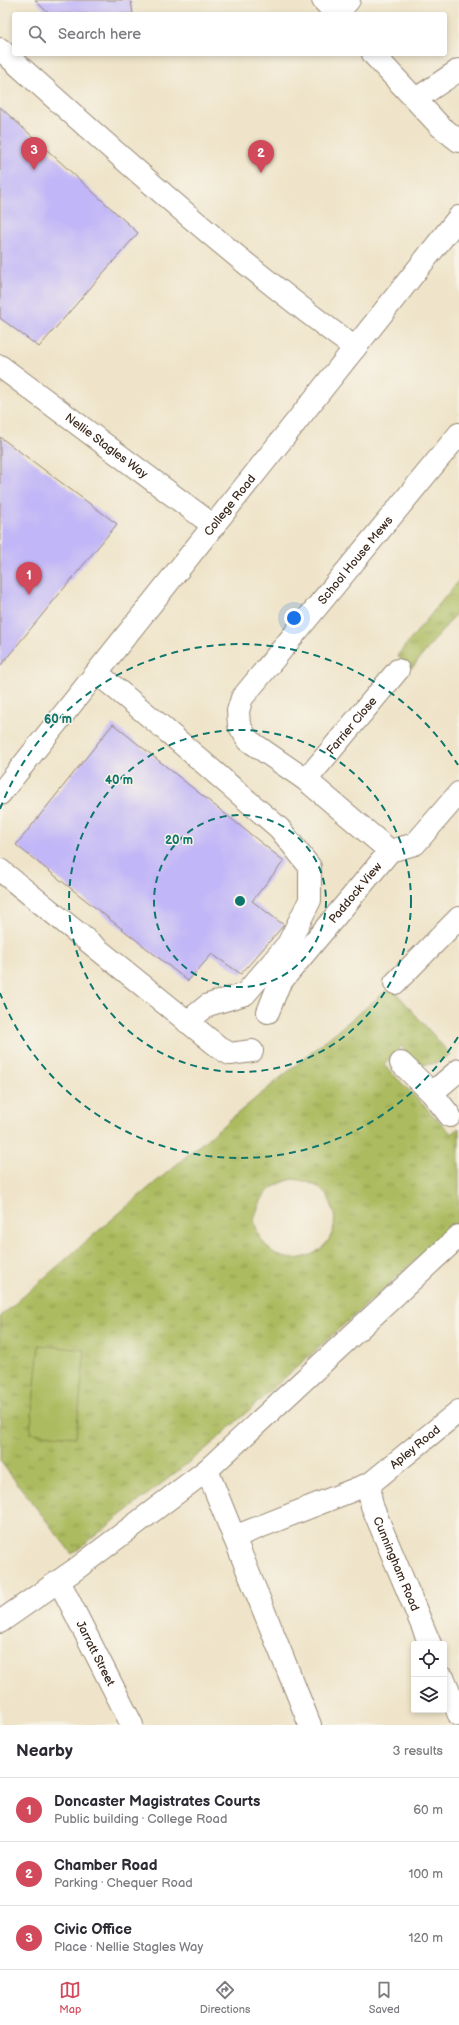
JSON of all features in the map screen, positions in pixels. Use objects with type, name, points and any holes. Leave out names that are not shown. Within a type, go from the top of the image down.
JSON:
[{"type":"street","points":[[322,0],[334,12]]},
{"type":"street","points":[[338,12],[349,0]]},
{"type":"street","points":[[0,49],[113,150],[267,282],[355,348]]},
{"type":"street","points":[[375,56],[440,126],[459,141]]},
{"type":"street","points":[[416,99],[459,70]]},
{"type":"street","name":"College Road","points":[[2,787],[214,526],[459,217]]},
{"type":"street","name":"Nellie Stagles Way","points":[[0,366],[214,526]]},
{"type":"street","name":"School House Mews","points":[[390,851],[306,780],[248,740],[239,725],[238,711],[242,698],[459,434]]},
{"type":"street","name":"Farrier Close","points":[[306,780],[398,670]]},
{"type":"street","points":[[96,673],[161,726],[279,828],[310,867],[310,900],[288,944],[245,994],[208,1004],[187,1022]]},
{"type":"street","name":"Paddock View","points":[[268,1012],[279,984],[390,851],[415,844],[459,793]]},
{"type":"street","points":[[0,870],[220,1048],[230,1054],[252,1051]]},
{"type":"street","points":[[395,983],[459,918]]},
{"type":"street","points":[[401,1063],[432,1093],[450,1116]]},
{"type":"street","points":[[432,1093],[459,1070]]},
{"type":"street","points":[[0,1622],[59,1581],[207,1470],[459,1236]]},
{"type":"street","name":"Apley Road","points":[[234,1537],[371,1483],[459,1411]]},
{"type":"street","points":[[207,1470],[310,1725]]},
{"type":"street","name":"Cunningham Road","points":[[371,1483],[370,1495],[372,1506],[429,1641]]},
{"type":"street","name":"Jarratt Street","points":[[59,1581],[132,1725]]},
{"type":"street","points":[[447,1686],[459,1715]]},
{"type":"green space","points":[[459,580],[459,610],[412,668],[397,656]]},
{"type":"green space","points":[[391,987],[450,1054],[433,1064],[424,1064],[412,1060],[402,1046],[384,1065],[452,1134],[459,1128],[459,1221],[208,1447],[72,1554],[0,1461],[0,1317],[145,1191]],"holes":[[[293,1179],[314,1185],[327,1196],[330,1201],[334,1218],[332,1233],[325,1245],[314,1254],[300,1258],[286,1258],[273,1252],[262,1240],[254,1220],[259,1204],[266,1193],[284,1182]]]},
{"type":"green space","points":[[39,1345],[85,1350],[76,1437],[30,1433]]},
{"type":"building","points":[[35,0],[131,0],[133,12],[47,12]]},
{"type":"building","points":[[0,107],[138,233],[39,347],[0,318]]},
{"type":"building","points":[[0,437],[117,524],[0,666]]},
{"type":"building","points":[[113,724],[284,861],[252,901],[284,925],[241,974],[212,954],[188,981],[16,845]]},
{"type":"place","name":"Civic Office","points":[[34,170]]},
{"type":"place","name":"Chamber Road","points":[[261,173]]},
{"type":"place","name":"Doncaster Magistrates Courts","points":[[29,595]]}]
